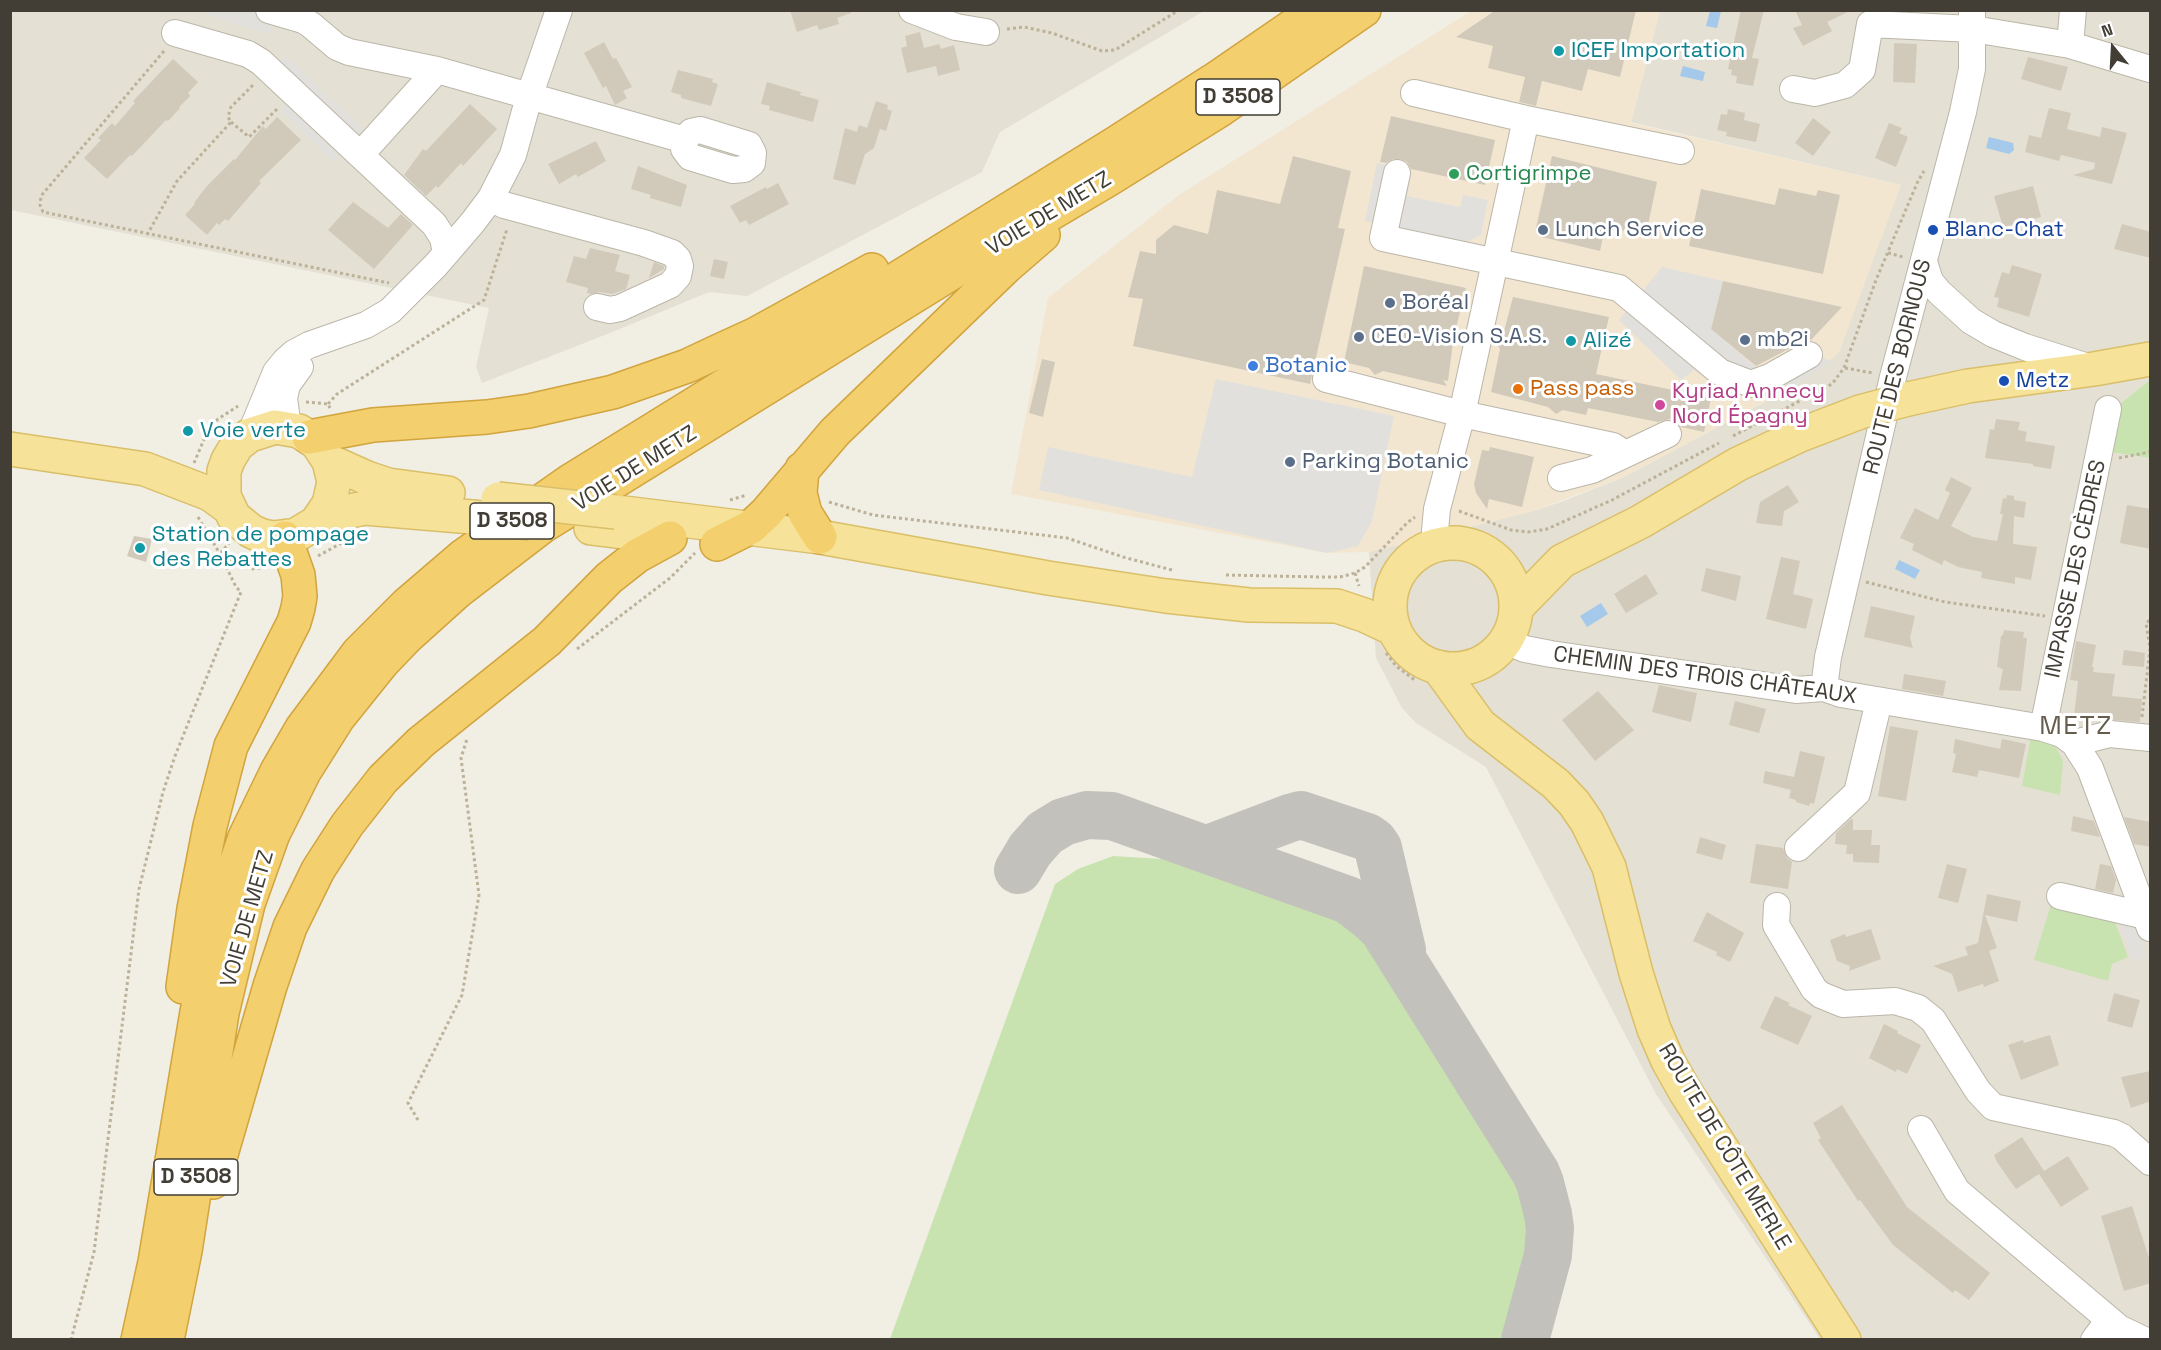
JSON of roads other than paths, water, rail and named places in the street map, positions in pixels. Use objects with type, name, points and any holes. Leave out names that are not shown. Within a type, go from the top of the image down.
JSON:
[{"type":"highway","name":"VOIE DE METZ","points":[[154,1335],[154,1263],[197,1012],[214,936],[234,868],[245,837],[277,771],[318,704],[358,653],[406,604],[456,562],[570,481],[1107,149],[1214,80],[1316,10]]},
{"type":"highway","name":"VOIE DE METZ","points":[[154,1335],[185,1251],[222,1013],[248,904],[273,834],[304,772],[358,691],[406,637],[465,585],[543,526],[979,256],[1221,110],[1364,10]]},
{"type":"highway","points":[[308,432],[487,417],[554,407],[645,382],[687,366],[756,334],[1214,80]]},
{"type":"highway","points":[[711,543],[751,527],[766,513],[835,432],[878,389],[1006,267],[1109,179]]},
{"type":"highway","points":[[802,469],[800,493],[805,513],[820,537]]},
{"type":"highway","points":[[154,1335],[188,946],[210,826],[231,746],[289,632],[298,608],[300,596],[298,575],[285,538]]},
{"type":"highway","points":[[154,1335],[273,975],[298,910],[329,851],[365,801],[421,742],[547,641],[609,578],[637,556],[669,538]]},
{"type":"main road","points":[[1516,608],[1562,561],[1640,522],[1738,464],[1800,435],[1860,412],[1968,386],[2151,359]]},
{"type":"main road","points":[[235,516],[223,483],[228,459],[237,446],[246,420],[269,429],[308,432],[367,478],[485,508]]},
{"type":"main road","points":[[10,449],[145,469],[210,494],[262,536],[285,538],[307,530],[316,523],[324,514],[333,494],[334,482],[308,432]]},
{"type":"main road","points":[[145,469],[207,464],[228,459]]},
{"type":"main road","points":[[316,523],[365,508],[485,508],[603,520],[751,527],[820,537],[1048,578],[1228,603],[1336,606],[1364,615],[1394,629]]},
{"type":"main road","points":[[603,520],[669,538],[835,558],[1048,578]]},
{"type":"main road","points":[[1473,715],[1494,651],[1513,627],[1516,608],[1515,589],[1507,572],[1494,558],[1481,549],[1467,544],[1451,543],[1436,545],[1418,554],[1403,567],[1390,599],[1390,614],[1394,629],[1404,646],[1419,660],[1438,667],[1461,668],[1494,651]]},
{"type":"main road","points":[[1494,558],[1520,562],[1562,561]]},
{"type":"main road","points":[[1336,606],[1394,585]]},
{"type":"main road","name":"ROUTE DE CÔTE MERLE","points":[[1438,667],[1488,732],[1556,784],[1574,803],[1587,822],[1609,867],[1641,990],[1668,1061],[1844,1340]]},
{"type":"street","points":[[269,10],[303,20],[337,47],[349,52],[436,70],[685,140]]},
{"type":"street","points":[[308,432],[284,398],[287,385],[298,369],[314,357],[376,334],[409,312],[468,252],[502,207],[520,175],[536,99],[559,10]]},
{"type":"street","points":[[536,99],[574,10]]},
{"type":"street","points":[[912,10],[956,27],[986,32]]},
{"type":"street","points":[[2070,45],[2073,10]]},
{"type":"street","points":[[1793,89],[1815,93],[1845,85],[1862,70],[1866,17],[1972,20],[2151,69]]},
{"type":"street","name":"ROUTE DES BORNOUS","points":[[1824,688],[1828,657],[1907,318],[1964,112],[1972,69],[1972,20]]},
{"type":"street","points":[[176,33],[248,54],[268,69],[434,224],[443,238],[446,253]]},
{"type":"street","points":[[361,154],[436,70]]},
{"type":"street","points":[[1414,93],[1681,151]]},
{"type":"street","points":[[1436,545],[1437,509],[1462,414],[1526,119]]},
{"type":"street","points":[[1397,173],[1383,238],[1619,288],[1720,372],[1751,384],[1770,377],[1809,355]]},
{"type":"street","points":[[246,420],[285,360],[309,345],[352,330],[375,320],[390,310],[473,222],[502,207],[644,243],[672,253],[678,259],[680,266],[678,276],[670,285],[620,308],[610,310],[597,307]]},
{"type":"street","points":[[1924,262],[1930,281],[1939,292],[1959,312],[1977,325],[2025,346],[2094,369]]},
{"type":"street","points":[[1326,379],[1462,414],[1613,446],[1625,454]]},
{"type":"street","name":"IMPASSE DES CÈDRES","points":[[2043,728],[2108,409]]},
{"type":"street","points":[[1560,478],[1592,470],[1668,434]]},
{"type":"street","name":"CHEMIN DES TROIS CHÂTEAUX","points":[[1494,651],[1525,649],[1796,690],[1824,688],[1841,694],[1879,701],[2043,728],[2062,734],[2074,743]]},
{"type":"street","points":[[1798,848],[1857,793],[1879,701]]},
{"type":"street","points":[[2145,737],[2110,734],[2074,743],[2090,768],[2148,922]]},
{"type":"street","points":[[2060,896],[2148,922]]},
{"type":"street","points":[[1777,906],[1776,926],[1814,989],[1821,995],[1843,1004],[1895,1001],[1918,1008],[1933,1020],[1978,1090],[1993,1107],[2114,1133],[2151,1161]]},
{"type":"street","points":[[1921,1129],[1957,1191],[2102,1330],[2128,1334],[2144,1340]]},
{"type":"water","points":[[1710,11],[1721,11],[1717,28],[1706,26]]},
{"type":"water","points":[[1683,66],[1705,72],[1703,81],[1680,76]]},
{"type":"water","points":[[1989,137],[2013,143],[2014,150],[2009,154],[1986,148]]},
{"type":"water","points":[[1899,560],[1920,570],[1915,579],[1895,569]]},
{"type":"water","points":[[1601,603],[1608,614],[1587,627],[1580,616]]},
{"type":"place","name":"ICEF Importation","points":[[1559,51]]},
{"type":"place","name":"Cortigrimpe","points":[[1454,174]]},
{"type":"place","name":"Lunch Service","points":[[1543,230]]},
{"type":"place","name":"Blanc-Chat","points":[[1933,230]]},
{"type":"place","name":"Boréal","points":[[1390,303]]},
{"type":"place","name":"CEO-Vision S.A.S.","points":[[1359,337]]},
{"type":"place","name":"mb2i","points":[[1745,340]]},
{"type":"place","name":"Alizé","points":[[1571,341]]},
{"type":"place","name":"Botanic","points":[[1253,366]]},
{"type":"place","name":"Metz","points":[[2004,381]]},
{"type":"place","name":"Pass pass","points":[[1518,389]]},
{"type":"place","name":"Kyriad Annecy Nord Épagny","points":[[1660,405]]},
{"type":"place","name":"Voie verte","points":[[188,431]]},
{"type":"place","name":"Parking Botanic","points":[[1290,462]]},
{"type":"place","name":"Station de pompage des Rebattes","points":[[140,548]]},
{"type":"district","name":"METZ","points":[[2076,727]]}]
